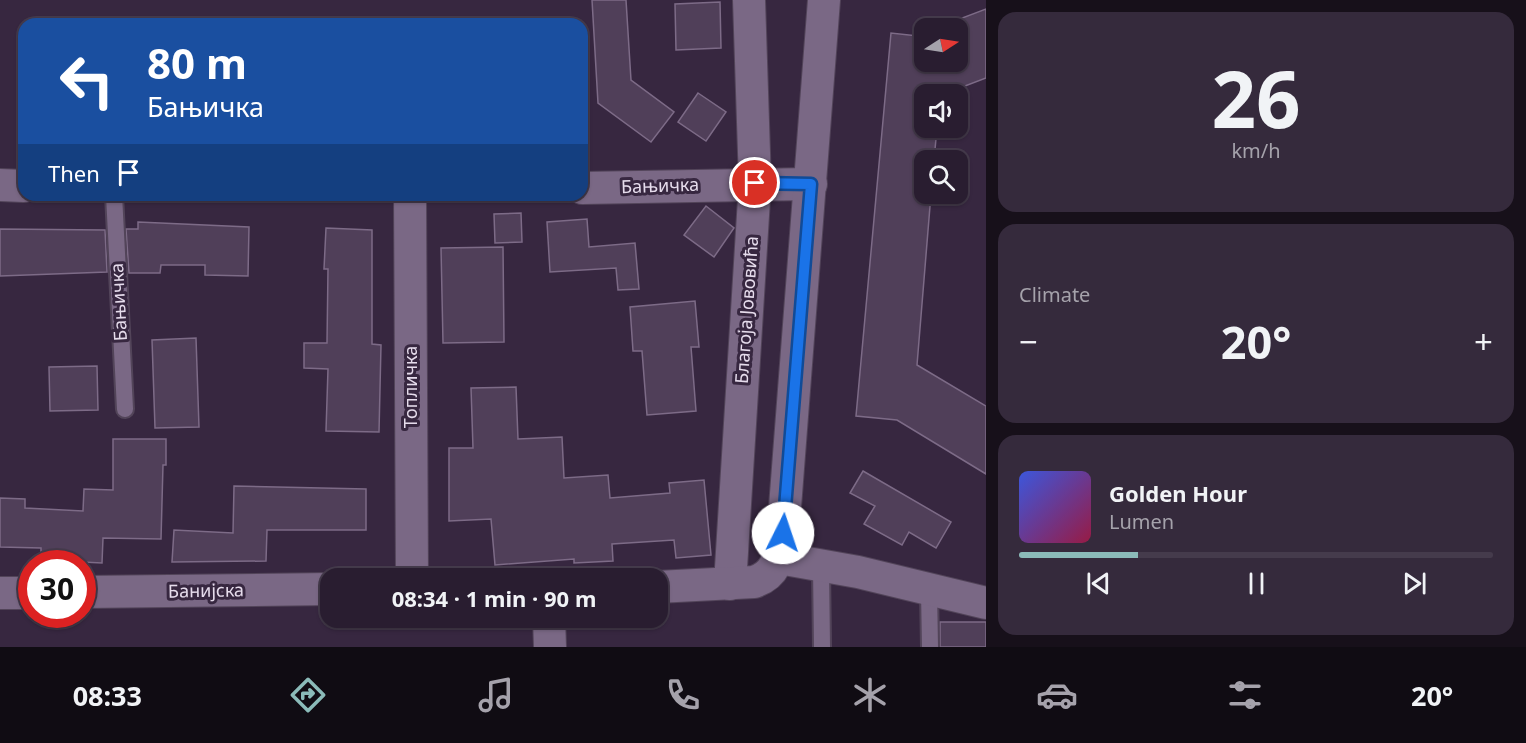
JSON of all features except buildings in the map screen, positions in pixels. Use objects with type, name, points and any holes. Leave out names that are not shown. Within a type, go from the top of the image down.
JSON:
[{"type":"street","name":"Благоја Јововића","points":[[730,584],[755,183],[749,0]]},
{"type":"street","points":[[668,587],[730,584],[766,578],[774,569],[779,558],[783,533],[824,0]]},
{"type":"street","name":"Бањичка","points":[[588,188],[755,183],[811,184]]},
{"type":"street","points":[[0,185],[18,186]]},
{"type":"street","name":"Топличка","points":[[411,201],[412,568]]},
{"type":"street","points":[[779,558],[986,603]]},
{"type":"street","name":"Банијска","points":[[96,592],[320,589]]},
{"type":"street","points":[[0,593],[18,593]]},
{"type":"street","points":[[549,628],[550,647]]},
{"type":"lane","name":"Бањичка","points":[[114,201],[125,409]]},
{"type":"lane","points":[[821,566],[822,647]]},
{"type":"lane","points":[[929,590],[930,647]]},
{"type":"route","points":[[755,183],[811,184],[783,533]]}]
